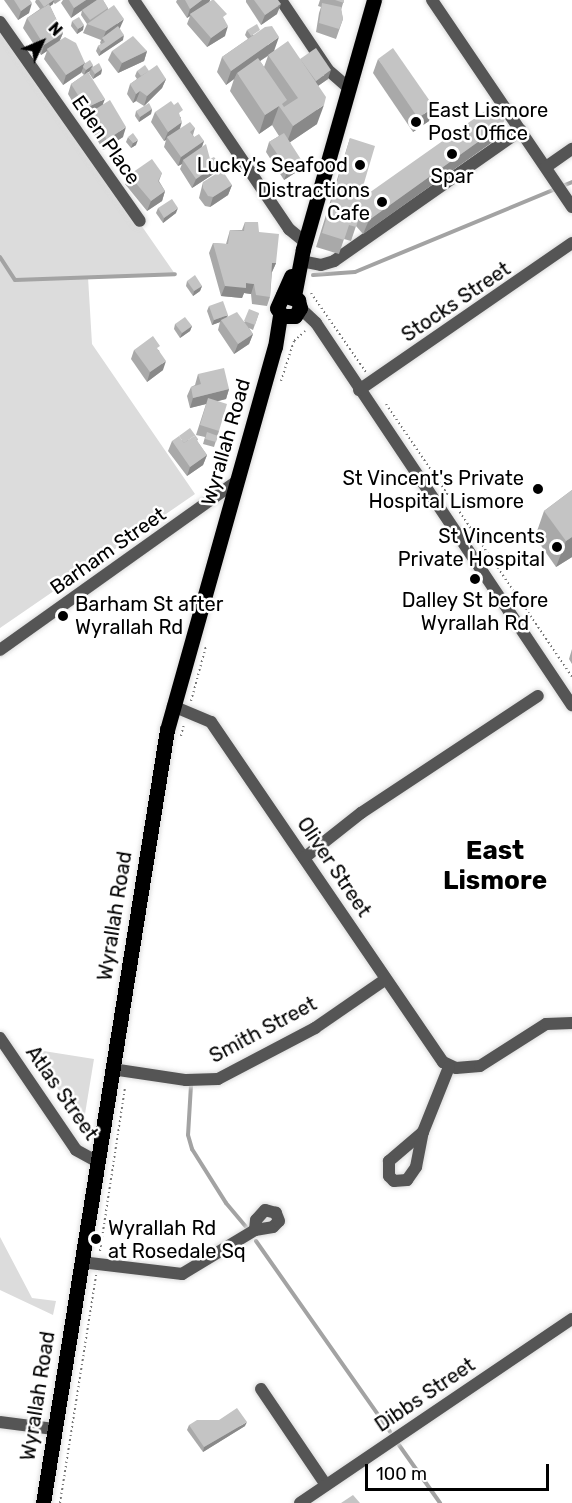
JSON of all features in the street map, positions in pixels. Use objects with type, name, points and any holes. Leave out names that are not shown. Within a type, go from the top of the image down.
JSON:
[{"type":"main road","name":"Wyrallah Road","points":[[43,1503],[98,1162],[119,1070],[180,709],[237,481],[275,346],[292,305],[303,251],[374,0]]},
{"type":"street","points":[[134,0],[303,251],[321,265],[334,261],[521,130]]},
{"type":"street","points":[[281,0],[328,70],[348,88]]},
{"type":"street","points":[[432,0],[572,207]]},
{"type":"street","name":"Eden Place","points":[[0,21],[140,221]]},
{"type":"street","points":[[546,167],[572,150]]},
{"type":"street","name":"Stocks Street","points":[[359,390],[572,243]]},
{"type":"street","points":[[292,305],[338,358]]},
{"type":"street","points":[[292,305],[316,323],[572,705]]},
{"type":"street","name":"Barham Street","points":[[0,650],[237,481]]},
{"type":"street","points":[[304,858],[361,813],[538,696]]},
{"type":"street","name":"Oliver Street","points":[[180,709],[211,722],[386,979],[424,1039],[449,1067]]},
{"type":"street","name":"Smith Street","points":[[119,1070],[186,1080],[218,1079],[315,1028],[386,979]]},
{"type":"street","points":[[423,1132],[449,1067],[480,1066],[546,1024],[572,1023]]},
{"type":"street","name":"Atlas Street","points":[[0,1038],[76,1150],[98,1162]]},
{"type":"street","points":[[81,1262],[182,1274],[255,1230]]},
{"type":"street","name":"Dibbs Street","points":[[300,1503],[572,1319]]},
{"type":"street","points":[[261,1389],[326,1485]]},
{"type":"street","points":[[0,1422],[54,1429]]},
{"type":"path","points":[[292,305],[366,372]]},
{"type":"path","points":[[280,383],[294,341],[310,328]]},
{"type":"path","points":[[385,402],[572,677]]},
{"type":"path","points":[[179,744],[180,709],[207,645]]},
{"type":"path","points":[[60,1503],[97,1264],[119,1070]]},
{"type":"shaded area","points":[[0,22],[175,274],[88,277],[92,344],[195,494],[0,628]]},
{"type":"shaded area","points":[[31,1049],[94,1059],[83,1126]]},
{"type":"shaded area","points":[[0,1237],[32,1298],[56,1301],[53,1315],[0,1290]]},
{"type":"building","points":[[14,0],[30,0],[32,3],[21,11]]},
{"type":"building","points":[[39,0],[54,0],[44,7]]},
{"type":"building","points":[[69,0],[86,0],[74,8]]},
{"type":"building","points":[[97,0],[103,0],[108,8],[90,20],[82,10]]},
{"type":"building","points":[[185,0],[202,0],[190,9]]},
{"type":"building","points":[[212,0],[227,14],[223,17],[228,26],[211,38],[190,14]]},
{"type":"building","points":[[254,0],[278,0],[281,4],[265,15]]},
{"type":"building","points":[[322,3],[341,7],[343,19],[339,29],[319,23]]},
{"type":"building","points":[[49,4],[63,33],[44,45],[27,18]]},
{"type":"building","points":[[114,5],[124,19],[106,31],[87,24]]},
{"type":"building","points":[[79,17],[84,25],[78,29],[72,21]]},
{"type":"building","points":[[257,24],[260,30],[251,36],[247,30]]},
{"type":"building","points":[[118,26],[124,35],[101,51],[98,46],[105,42],[102,38]]},
{"type":"building","points":[[272,26],[279,37],[231,71],[222,57],[265,27]]},
{"type":"building","points":[[133,36],[147,51],[122,63],[112,51]]},
{"type":"building","points":[[65,37],[76,43],[85,63],[66,75],[47,49]]},
{"type":"building","points":[[288,41],[326,97],[324,105],[293,126],[279,106],[265,115],[237,73],[258,58],[287,100],[282,104],[284,107],[298,98],[268,55]]},
{"type":"building","points":[[316,48],[331,70],[316,81],[300,59]]},
{"type":"building","points":[[393,48],[434,107],[418,118],[378,59]]},
{"type":"building","points":[[90,60],[93,65],[86,70],[83,67],[84,64]]},
{"type":"building","points":[[99,63],[102,69],[95,74],[91,68]]},
{"type":"building","points":[[145,65],[149,71],[141,76],[137,71]]},
{"type":"building","points":[[157,65],[166,79],[147,96],[140,91],[136,94],[130,84]]},
{"type":"building","points":[[88,72],[105,99],[86,108],[71,84]]},
{"type":"building","points":[[110,100],[126,127],[107,140],[91,112]]},
{"type":"building","points":[[171,101],[174,105],[178,102],[183,110],[179,113],[182,122],[168,132],[155,112]]},
{"type":"building","points":[[149,103],[152,109],[140,117],[136,111]]},
{"type":"building","points":[[495,104],[505,118],[503,124],[369,220],[354,203],[352,213],[358,221],[356,227],[349,225],[344,240],[322,233],[350,138],[375,146],[359,200]]},
{"type":"building","points":[[190,122],[195,128],[190,132],[194,137],[199,134],[204,141],[181,157],[167,137]]},
{"type":"building","points":[[133,133],[138,140],[133,143],[128,137]]},
{"type":"building","points":[[284,133],[302,161],[288,170],[269,142]]},
{"type":"building","points":[[206,144],[210,159],[214,157],[219,163],[196,179],[183,160]]},
{"type":"building","points":[[152,159],[162,173],[158,181],[165,191],[151,201],[129,175]]},
{"type":"building","points":[[222,170],[232,185],[213,197],[208,196],[203,188],[203,182]]},
{"type":"building","points":[[172,199],[178,208],[164,218],[158,208]]},
{"type":"building","points":[[245,222],[258,222],[259,232],[279,234],[276,263],[272,263],[270,297],[256,295],[254,284],[246,283],[246,288],[225,286],[213,243],[228,244],[230,230],[244,231]]},
{"type":"building","points":[[195,275],[202,286],[194,291],[187,281]]},
{"type":"building","points":[[223,301],[228,315],[214,320],[209,306]]},
{"type":"building","points":[[249,309],[259,313],[255,325],[244,321]]},
{"type":"building","points":[[237,312],[253,334],[238,344],[221,320]]},
{"type":"building","points":[[185,317],[192,326],[182,333],[175,324]]},
{"type":"building","points":[[153,336],[160,346],[157,348],[166,361],[150,372],[134,350]]},
{"type":"building","points":[[224,368],[229,389],[193,398],[191,387],[201,384],[198,374]]},
{"type":"building","points":[[208,398],[227,404],[219,431],[200,425]]},
{"type":"building","points":[[190,428],[198,439],[196,440],[194,436],[184,443],[179,436]]},
{"type":"building","points":[[207,432],[218,436],[216,442],[205,439]]},
{"type":"building","points":[[179,436],[184,443],[194,436],[207,455],[190,467],[172,441]]},
{"type":"building","points":[[572,490],[572,537],[566,541],[544,511]]},
{"type":"building","points":[[237,1408],[247,1422],[204,1447],[189,1425],[197,1420],[219,1420]]},
{"type":"building","points":[[353,1495],[360,1503],[341,1503]]},
{"type":"waterway","points":[[313,275],[355,272],[572,182]]},
{"type":"waterway","points":[[0,257],[15,280],[175,274]]},
{"type":"waterway","points":[[191,1085],[188,1135],[192,1149],[226,1203],[246,1227]]},
{"type":"waterway","points":[[256,1241],[390,1432]]},
{"type":"waterway","points":[[399,1445],[440,1503]]},
{"type":"place","name":"East Lismore Post Office","points":[[416,122]]},
{"type":"place","name":"Spar","points":[[452,154]]},
{"type":"place","name":"Lucky's Seafood","points":[[360,165]]},
{"type":"place","name":"Distractions Cafe","points":[[382,202]]},
{"type":"place","name":"St Vincent's Private Hospital Lismore","points":[[538,489]]},
{"type":"place","name":"St Vincents Private Hospital","points":[[557,547]]},
{"type":"place","name":"Dalley St before Wyrallah Rd","points":[[475,579]]},
{"type":"place","name":"Barham St after Wyrallah Rd","points":[[63,616]]},
{"type":"place","name":"Wyrallah Rd at Rosedale Sq","points":[[96,1239]]},
{"type":"district","name":"East Lismore","points":[[495,866]]}]
